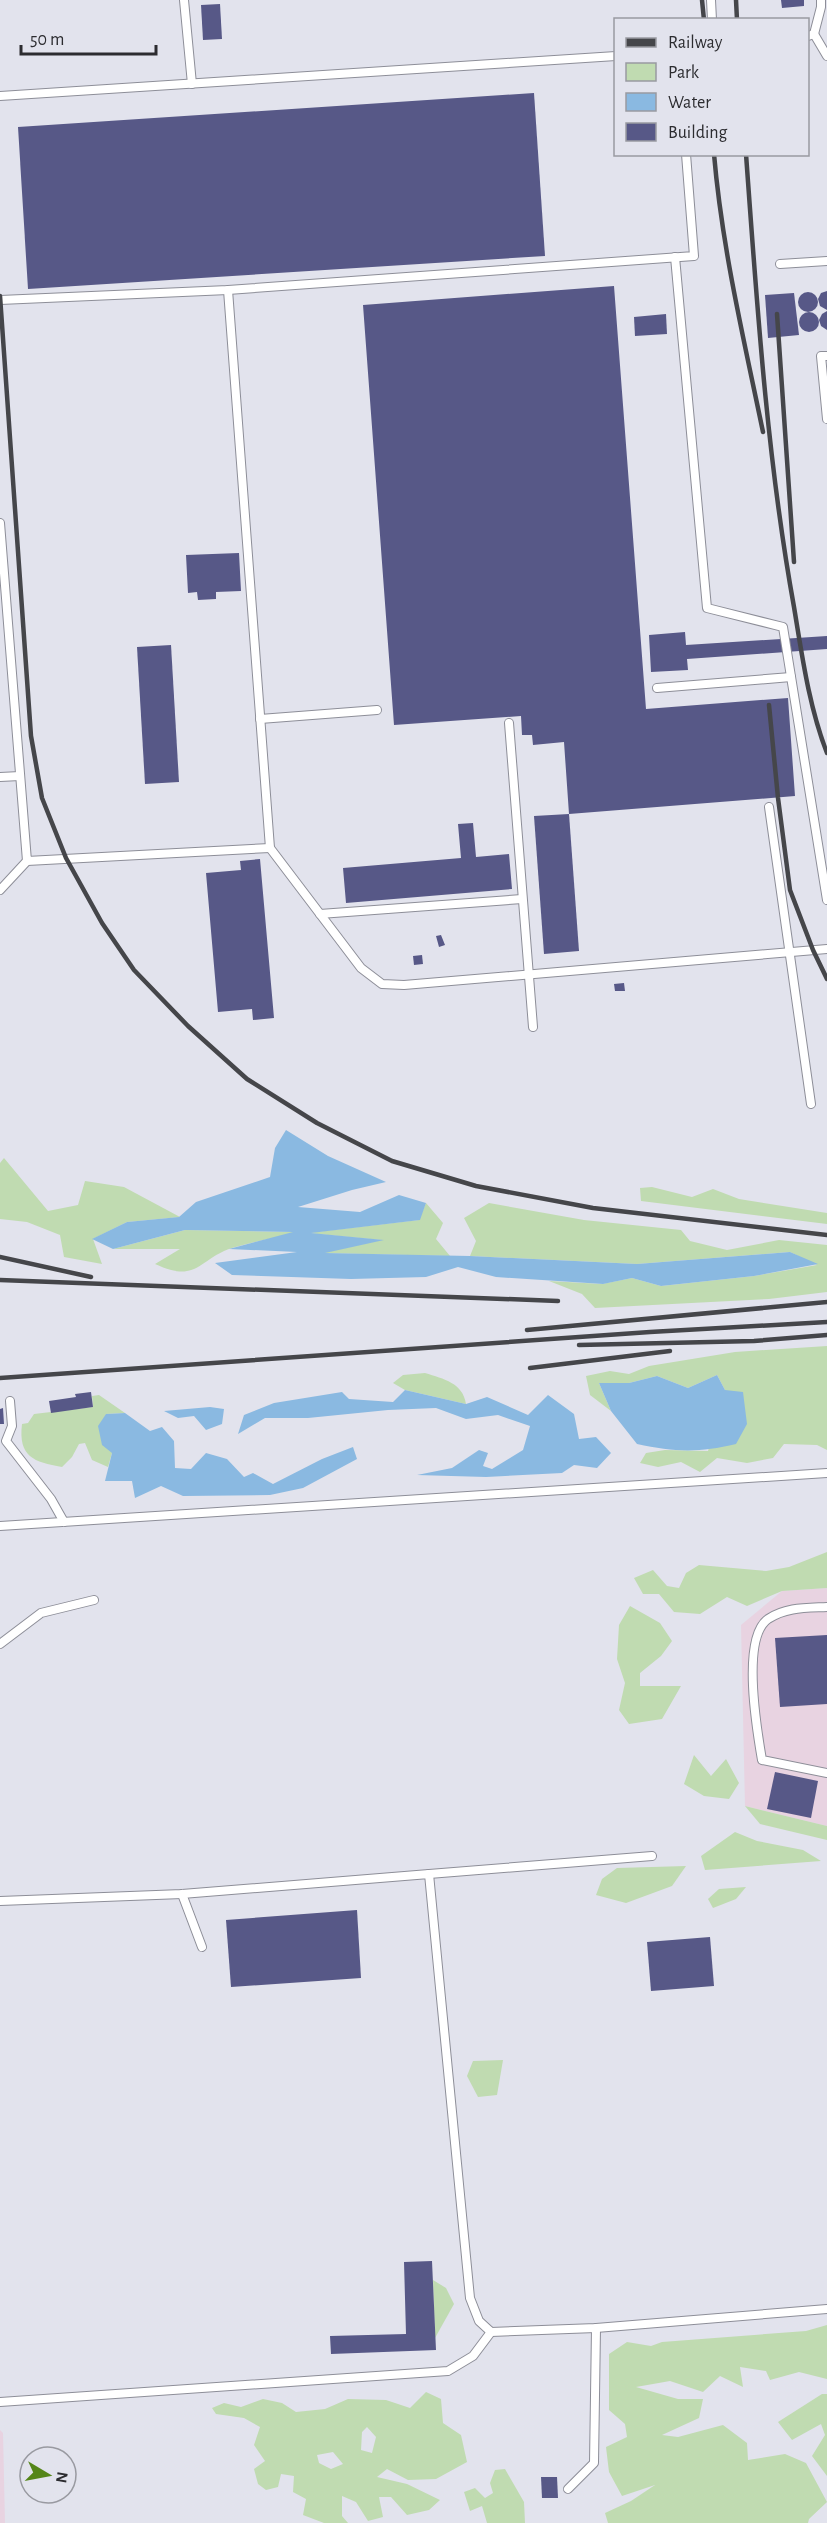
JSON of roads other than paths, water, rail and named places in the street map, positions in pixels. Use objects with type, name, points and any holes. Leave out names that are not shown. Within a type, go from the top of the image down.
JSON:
[{"type":"lane","points":[[184,0],[192,84]]},
{"type":"lane","points":[[711,0],[712,18]]},
{"type":"lane","points":[[821,0],[811,35],[827,56]]},
{"type":"lane","points":[[0,96],[614,56]]},
{"type":"lane","points":[[0,300],[228,290],[694,256],[686,156]]},
{"type":"lane","points":[[675,257],[707,608],[783,627],[827,900]]},
{"type":"lane","points":[[780,264],[827,261]]},
{"type":"lane","points":[[228,290],[270,848],[361,968],[382,984],[404,985],[827,949]]},
{"type":"lane","points":[[827,356],[821,356],[827,419]]},
{"type":"lane","points":[[0,523],[27,861]]},
{"type":"lane","points":[[657,688],[791,677]]},
{"type":"lane","points":[[260,719],[377,710]]},
{"type":"lane","points":[[509,723],[532,1027]]},
{"type":"lane","points":[[0,777],[20,776]]},
{"type":"lane","points":[[769,807],[811,1104]]},
{"type":"lane","points":[[0,890],[27,861],[270,848]]},
{"type":"lane","points":[[320,914],[522,899]]},
{"type":"lane","points":[[10,1401],[12,1426],[6,1441],[51,1499],[64,1522]]},
{"type":"lane","points":[[0,1526],[827,1473]]},
{"type":"lane","points":[[0,1644],[40,1613],[94,1600]]},
{"type":"lane","points":[[827,1607],[787,1610],[766,1621],[754,1644],[754,1704],[762,1760],[827,1773]]},
{"type":"lane","points":[[0,1901],[182,1894],[652,1856]]},
{"type":"lane","points":[[429,1874],[470,2298],[479,2321],[491,2332],[596,2328],[827,2309]]},
{"type":"lane","points":[[182,1894],[202,1947]]},
{"type":"lane","points":[[568,2489],[594,2463],[596,2328]]},
{"type":"lane","points":[[0,2411],[2,2402],[448,2371],[473,2356],[491,2332]]},
{"type":"water","points":[[286,1130],[328,1156],[386,1182],[298,1207],[360,1212],[399,1195],[426,1203],[420,1220],[311,1233],[384,1240],[325,1253],[470,1256],[637,1264],[790,1252],[818,1264],[754,1276],[661,1286],[632,1278],[603,1284],[496,1277],[458,1267],[426,1277],[351,1279],[232,1275],[215,1263],[297,1252],[229,1249],[293,1232],[185,1230],[113,1249],[92,1239],[127,1222],[179,1217],[196,1202],[270,1177],[275,1148]]},
{"type":"water","points":[[717,1375],[725,1390],[743,1392],[747,1424],[736,1444],[698,1450],[663,1449],[637,1444],[611,1411],[599,1383],[629,1383],[657,1376],[688,1388]]},
{"type":"water","points":[[405,1390],[466,1404],[487,1397],[528,1415],[548,1395],[574,1414],[579,1439],[596,1437],[611,1453],[597,1468],[574,1465],[562,1473],[486,1477],[417,1475],[452,1468],[479,1450],[488,1453],[483,1466],[492,1469],[523,1450],[530,1426],[498,1415],[466,1419],[436,1408],[308,1418],[265,1418],[238,1434],[244,1415],[274,1403],[342,1392],[349,1399],[393,1402]]},
{"type":"water","points":[[210,1407],[224,1409],[222,1424],[206,1430],[194,1416],[178,1418],[164,1411]]},
{"type":"water","points":[[125,1413],[150,1431],[162,1427],[174,1441],[175,1468],[191,1469],[206,1453],[227,1459],[244,1477],[253,1473],[273,1484],[322,1459],[353,1447],[357,1459],[303,1488],[270,1495],[183,1496],[161,1486],[135,1498],[132,1481],[105,1481],[112,1453],[102,1445],[98,1426],[106,1414]]},
{"type":"railway","points":[[702,0],[704,18]]},
{"type":"railway","points":[[736,0],[737,18]]},
{"type":"railway","points":[[714,156],[728,259],[763,432]]},
{"type":"railway","points":[[746,156],[764,381],[777,495],[807,681],[815,718],[827,753]]},
{"type":"railway","points":[[0,296],[31,736],[42,798],[66,858],[102,923],[134,970],[188,1026],[247,1079],[317,1123],[392,1161],[476,1186],[593,1208],[827,1235]]},
{"type":"railway","points":[[777,314],[794,562]]},
{"type":"railway","points":[[769,705],[790,890],[827,979]]},
{"type":"railway","points":[[0,1257],[91,1277]]},
{"type":"railway","points":[[0,1280],[558,1301]]},
{"type":"railway","points":[[527,1330],[827,1302]]},
{"type":"railway","points":[[0,1378],[650,1332],[827,1322]]},
{"type":"railway","points":[[579,1345],[754,1341],[827,1335]]},
{"type":"railway","points":[[530,1368],[670,1351]]}]
